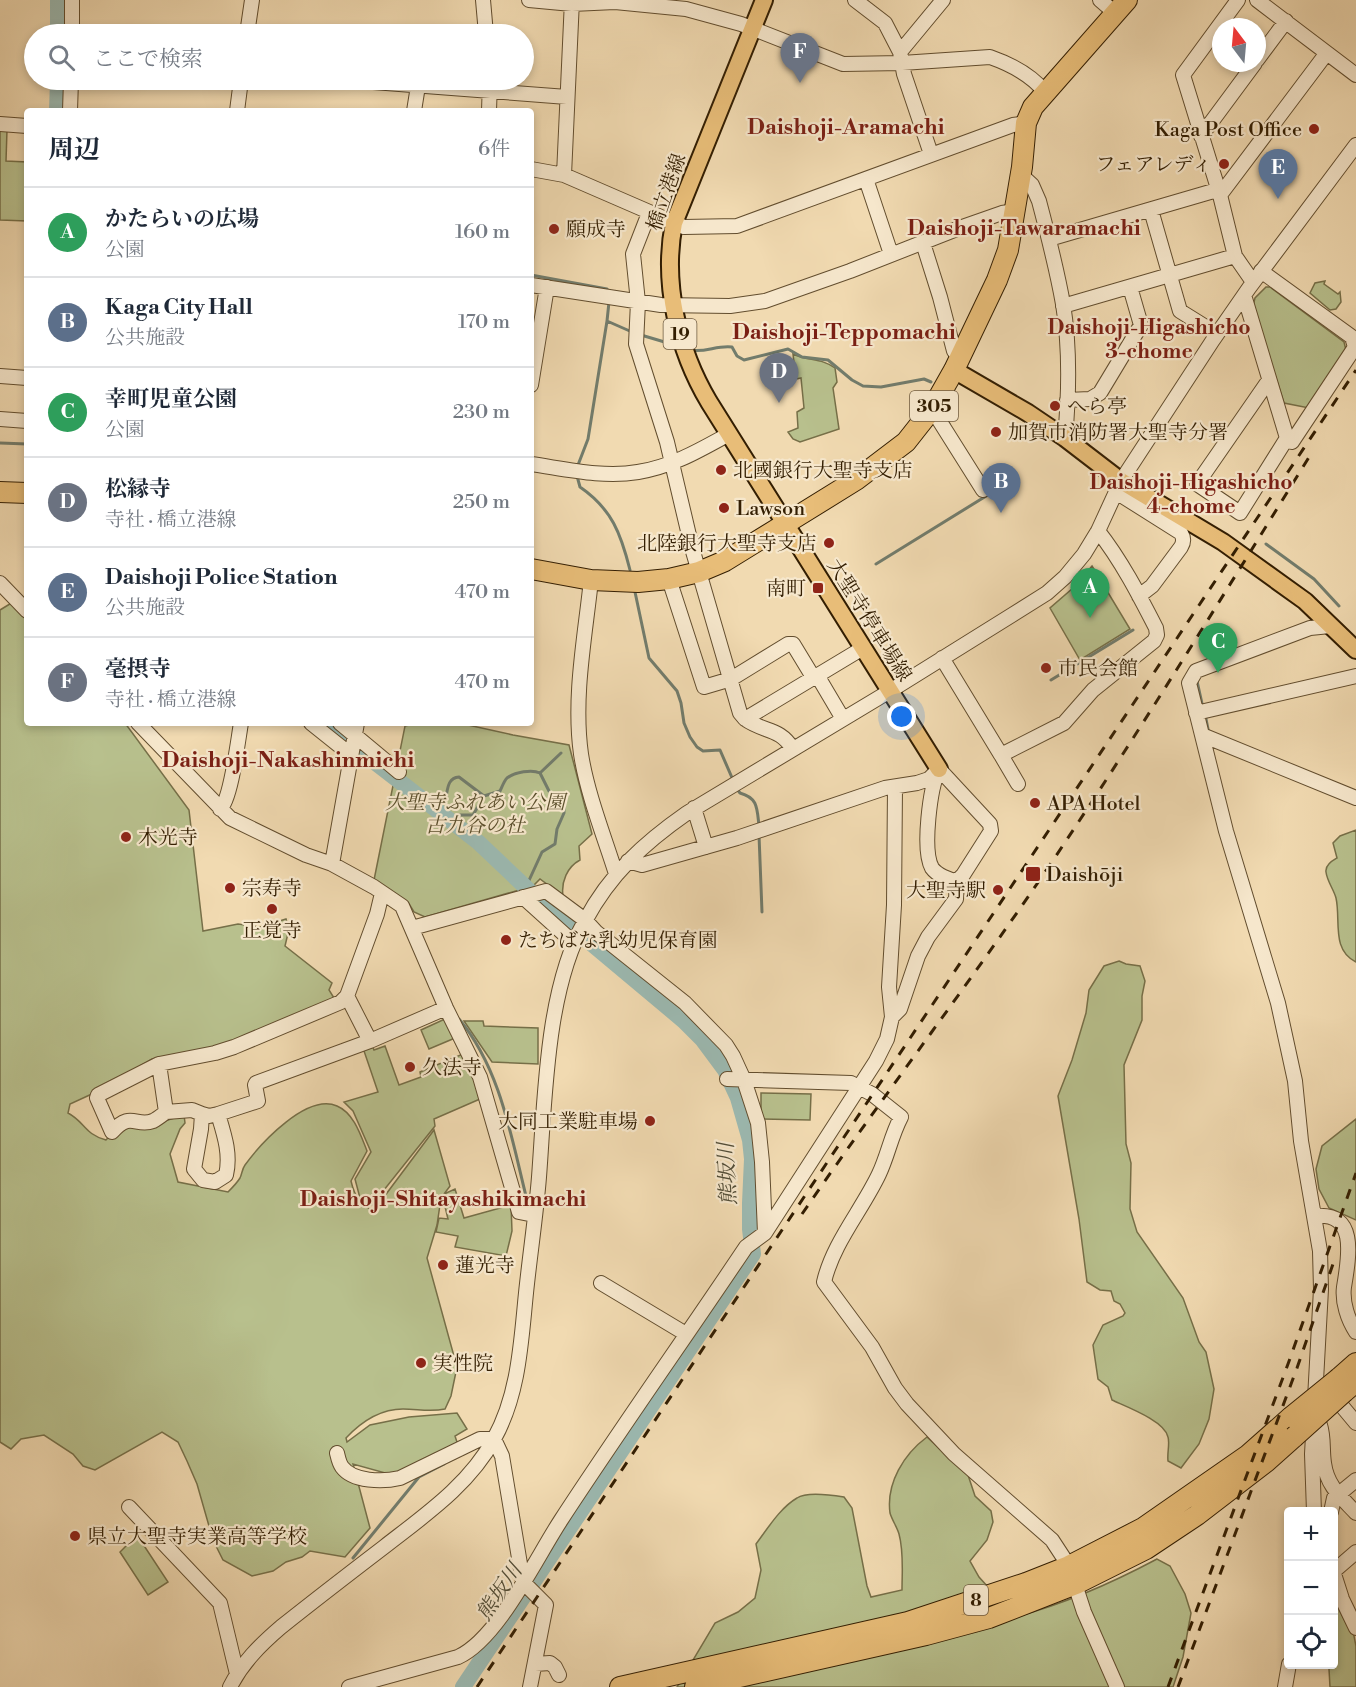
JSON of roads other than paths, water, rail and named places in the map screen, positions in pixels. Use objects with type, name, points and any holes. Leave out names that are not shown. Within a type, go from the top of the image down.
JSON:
[{"type":"highway","name":"305","points":[[534,570],[591,580],[638,582],[669,579],[699,572],[725,561],[856,480],[906,442],[933,409],[997,280],[1008,250],[1026,123],[1033,107],[1121,7]]},
{"type":"highway","points":[[0,492],[24,493]]},
{"type":"highway","name":"8","points":[[620,1687],[908,1622],[1026,1583],[1073,1575],[1146,1549],[1244,1480],[1294,1437],[1344,1388],[1356,1363]]},
{"type":"highway","name":"8","points":[[695,1687],[926,1635],[988,1618],[1073,1575],[1164,1515],[1248,1455],[1291,1417],[1344,1388]]},
{"type":"main road","name":"橋立港線","points":[[764,0],[674,223],[670,245],[674,305],[681,340],[694,378],[785,524]]},
{"type":"main road","points":[[957,363],[1065,438],[1119,486],[1223,542],[1305,601],[1356,650]]},
{"type":"main road","name":"大聖寺停車場線","points":[[785,524],[939,769]]},
{"type":"street","points":[[72,0],[72,24]]},
{"type":"street","points":[[248,24],[252,0]]},
{"type":"street","points":[[483,0],[485,24]]},
{"type":"street","points":[[530,0],[688,5],[843,64],[901,58],[990,57],[1003,62],[1037,83],[1045,92]]},
{"type":"street","points":[[855,0],[885,23],[901,58],[904,74],[931,154]]},
{"type":"street","points":[[901,58],[943,0]]},
{"type":"street","points":[[1100,0],[1121,7]]},
{"type":"street","points":[[1239,0],[1184,71],[1184,79],[1234,256],[1257,277],[1352,337],[1355,347],[1292,442],[1287,438],[1244,295]]},
{"type":"street","points":[[1257,0],[1356,75]]},
{"type":"street","points":[[564,175],[572,2]]},
{"type":"street","points":[[1266,48],[1286,21]]},
{"type":"street","points":[[1049,239],[1218,193],[1326,54]]},
{"type":"street","points":[[1201,136],[1249,72]]},
{"type":"street","points":[[70,108],[71,90]]},
{"type":"street","points":[[237,108],[240,90]]},
{"type":"street","points":[[414,108],[417,90]]},
{"type":"street","points":[[489,108],[490,90]]},
{"type":"street","points":[[518,90],[567,97]]},
{"type":"street","points":[[534,170],[564,175],[684,227],[737,226],[1013,124],[1026,123]]},
{"type":"street","points":[[0,124],[24,126]]},
{"type":"street","points":[[230,1687],[237,1674],[260,1645],[434,1508],[456,1488],[482,1458],[494,1439],[510,1401],[516,1372],[552,1037],[559,992],[575,941],[585,920],[616,874],[662,830],[694,808],[890,691],[1047,593],[1065,577],[1084,554],[1098,531],[1119,486],[1217,334],[1356,145]]},
{"type":"street","points":[[1020,174],[1032,185],[1039,201],[1063,306],[1067,365],[1065,438]]},
{"type":"street","points":[[866,179],[891,254]]},
{"type":"street","points":[[1151,210],[1180,312],[1217,334]]},
{"type":"street","points":[[534,286],[638,302],[674,305],[730,306],[765,301],[962,227],[1015,211]]},
{"type":"street","points":[[649,213],[633,254],[638,302],[636,344],[672,463],[699,572],[740,713],[745,719],[766,730],[778,732],[793,749]]},
{"type":"street","points":[[923,243],[957,363]]},
{"type":"street","points":[[1063,306],[1234,256]]},
{"type":"street","points":[[1067,400],[1090,399],[1100,393],[1141,325],[1130,287]]},
{"type":"street","points":[[534,367],[547,288]]},
{"type":"street","points":[[0,376],[24,378]]},
{"type":"street","points":[[1269,380],[1197,484],[1240,513],[1287,438]]},
{"type":"street","points":[[933,409],[983,490]]},
{"type":"street","points":[[0,419],[24,421]]},
{"type":"street","points":[[534,464],[611,473],[638,472],[689,456],[729,434]]},
{"type":"street","points":[[1119,486],[1183,536],[1181,547],[1152,586],[1139,596]]},
{"type":"street","points":[[1000,755],[1059,727],[1094,690],[1154,641],[1157,635],[1156,628],[1139,596],[1109,545],[1098,531]]},
{"type":"street","points":[[669,579],[704,687],[731,679],[788,644],[793,644],[843,718]]},
{"type":"street","points":[[591,580],[579,705],[579,737],[586,775],[616,874]]},
{"type":"street","points":[[0,583],[24,608]]},
{"type":"street","points":[[1314,1507],[1312,1454],[1316,1414],[1317,1333],[1321,1289],[1320,1251],[1315,1216],[1301,1141],[1294,1081],[1278,1003],[1226,831],[1189,683],[1196,671],[1310,628],[1330,626]]},
{"type":"street","points":[[745,719],[863,648]]},
{"type":"street","points":[[942,658],[1018,784]]},
{"type":"street","points":[[1196,713],[1356,676]]},
{"type":"street","points":[[141,726],[230,818],[306,855],[332,864],[402,906],[446,1008],[480,1077],[519,1212],[534,1215]]},
{"type":"street","points":[[220,809],[225,805],[230,786],[240,726]]},
{"type":"street","points":[[315,726],[351,753]]},
{"type":"street","points":[[332,864],[356,730]]},
{"type":"street","points":[[356,730],[399,772]]},
{"type":"street","points":[[1202,735],[1356,798]]},
{"type":"street","points":[[627,861],[642,865],[737,838],[885,788],[929,779],[939,769]]},
{"type":"street","points":[[892,1017],[900,1009],[918,956],[928,937],[956,899],[957,881],[991,831],[985,816],[939,769]]},
{"type":"street","points":[[939,769],[930,794],[929,856],[934,870],[950,880],[957,881]]},
{"type":"street","points":[[349,1687],[467,1653],[482,1641],[526,1587],[559,1522],[746,1247],[763,1234],[876,1061],[887,1038],[892,1017],[889,987],[894,905],[895,787]]},
{"type":"street","points":[[694,808],[706,847]]},
{"type":"street","points":[[412,928],[546,891],[585,920],[596,932],[685,1003],[726,1045],[744,1080],[758,1123],[763,1234]]},
{"type":"street","points":[[382,893],[377,914],[346,996],[334,1006],[234,1047],[159,1064],[98,1095],[97,1098],[112,1132],[120,1123],[136,1120],[143,1123],[154,1121],[166,1112],[192,1110],[209,1116],[258,1101],[256,1083],[370,1041],[446,1008]]},
{"type":"street","points":[[525,897],[575,941]]},
{"type":"street","points":[[346,996],[370,1041]]},
{"type":"street","points":[[159,1064],[166,1112]]},
{"type":"street","points":[[727,1079],[851,1083],[872,1094],[901,1117],[892,1133],[878,1176],[828,1265],[824,1282],[872,1347],[895,1388],[907,1404],[954,1454],[1052,1540],[1073,1575],[1084,1612],[1117,1687]]},
{"type":"street","points":[[201,1114],[201,1129],[194,1169],[201,1179],[210,1182],[220,1180],[226,1175],[229,1162],[218,1114]]},
{"type":"street","points":[[1315,1216],[1339,1217],[1351,1230],[1352,1244],[1344,1297],[1348,1318],[1356,1332]]},
{"type":"street","points":[[601,1283],[686,1334]]},
{"type":"street","points":[[1344,1388],[1356,1423]]},
{"type":"street","points":[[1316,1414],[1322,1430],[1324,1463],[1328,1480],[1332,1488],[1356,1514]]},
{"type":"street","points":[[337,1453],[342,1468],[356,1476],[386,1482],[400,1478],[480,1439],[494,1439]]},
{"type":"street","points":[[494,1439],[502,1456],[526,1587],[546,1605],[530,1687]]},
{"type":"street","points":[[1332,1507],[1334,1498],[1356,1480]]},
{"type":"street","points":[[129,1507],[220,1603],[237,1674]]},
{"type":"street","points":[[1338,1569],[1356,1552]]},
{"type":"street","points":[[1338,1586],[1356,1628]]},
{"type":"street","points":[[535,1664],[550,1662],[559,1675]]},
{"type":"street","points":[[1285,1687],[1288,1669]]},
{"type":"waterway","name":"熊坂川","points":[[58,0],[58,24]]},
{"type":"waterway","name":"熊坂川","points":[[57,108],[58,90]]},
{"type":"waterway","points":[[534,276],[607,289],[609,292]]},
{"type":"waterway","points":[[609,302],[607,321],[632,332]]},
{"type":"waterway","points":[[578,465],[588,439],[607,321]]},
{"type":"waterway","points":[[641,335],[678,346]]},
{"type":"waterway","points":[[690,350],[732,347],[737,356],[744,360],[788,349],[802,357],[828,360],[863,386],[881,387],[924,379],[931,382]]},
{"type":"waterway","points":[[943,413],[949,424]]},
{"type":"waterway","points":[[0,443],[24,444]]},
{"type":"waterway","points":[[577,476],[580,487],[600,504],[614,523],[630,570]]},
{"type":"waterway","points":[[876,564],[991,493],[988,489]]},
{"type":"waterway","points":[[1266,544],[1314,579],[1339,606]]},
{"type":"waterway","points":[[635,592],[649,658],[677,691],[684,723],[690,737],[703,751],[720,750],[733,780]]},
{"type":"waterway","points":[[1051,680],[1133,630]]},
{"type":"waterway","points":[[1197,681],[1203,708]]},
{"type":"waterway","points":[[1205,714],[1209,734]]},
{"type":"waterway","name":"熊坂川","points":[[328,726],[478,842],[536,897],[684,1021],[702,1039],[725,1070],[738,1098],[750,1140],[752,1159],[750,1229],[753,1254],[463,1687]]},
{"type":"waterway","points":[[526,887],[542,852],[555,844],[557,829],[564,813],[564,805],[549,791],[540,773],[561,753]]},
{"type":"waterway","points":[[431,806],[445,801],[448,786],[455,778],[459,777],[484,796],[500,791],[506,779],[514,774],[528,771],[540,773]]},
{"type":"waterway","points":[[737,789],[756,805],[759,826]]},
{"type":"waterway","points":[[472,838],[476,826],[473,815],[484,796]]},
{"type":"waterway","points":[[454,824],[459,815],[473,815]]},
{"type":"waterway","points":[[759,835],[762,912]]},
{"type":"waterway","points":[[459,1019],[485,1059],[494,1081],[509,1127],[526,1196]]},
{"type":"waterway","points":[[353,1558],[419,1477],[444,1464]]},
{"type":"railway","points":[[477,1687],[1356,370]]},
{"type":"railway","points":[[802,1214],[1039,881],[1177,669],[1311,454]]},
{"type":"railway","points":[[1168,1687],[1356,1173]]},
{"type":"railway","points":[[1178,1687],[1297,1368],[1333,1264]]},
{"type":"place","name":"毫摂寺","points":[[800,83]]},
{"type":"place","name":"Kaga Post Office","points":[[1314,129]]},
{"type":"place","name":"フェアレディ","points":[[1224,164]]},
{"type":"place","name":"Daishoji Police Station","points":[[1278,199]]},
{"type":"place","name":"願成寺","points":[[554,229]]},
{"type":"place","name":"松縁寺","points":[[779,403]]},
{"type":"place","name":"へら亭","points":[[1055,406]]},
{"type":"place","name":"加賀市消防署大聖寺分署","points":[[996,432]]},
{"type":"place","name":"北國銀行大聖寺支店","points":[[721,470]]},
{"type":"place","name":"Lawson","points":[[724,508]]},
{"type":"place","name":"Kaga City Hall","points":[[1001,513]]},
{"type":"place","name":"北陸銀行大聖寺支店","points":[[829,543]]},
{"type":"place","name":"南町","points":[[818,588]]},
{"type":"place","name":"かたらいの広場","points":[[1090,618]]},
{"type":"place","name":"市民会館","points":[[1046,668]]},
{"type":"place","name":"幸町児童公園","points":[[1218,673]]},
{"type":"place","name":"APA Hotel","points":[[1035,803]]},
{"type":"place","name":"木光寺","points":[[126,837]]},
{"type":"place","name":"Daishōji","points":[[1033,874]]},
{"type":"place","name":"宗寿寺","points":[[230,888]]},
{"type":"place","name":"大聖寺駅","points":[[998,890]]},
{"type":"place","name":"正覚寺","points":[[272,909]]},
{"type":"place","name":"たちばな乳幼児保育園","points":[[506,940]]},
{"type":"place","name":"久法寺","points":[[410,1067]]},
{"type":"place","name":"大同工業駐車場","points":[[650,1121]]},
{"type":"place","name":"蓮光寺","points":[[443,1265]]},
{"type":"place","name":"実性院","points":[[421,1363]]},
{"type":"place","name":"県立大聖寺実業高等学校","points":[[75,1536]]},
{"type":"district","name":"Daishoji-Aramachi","points":[[846,126]]},
{"type":"district","name":"Daishoji-Tawaramachi","points":[[1024,227]]},
{"type":"district","name":"Daishoji-Teppomachi","points":[[844,331]]},
{"type":"district","name":"Daishoji-Higashicho 3-chome","points":[[1149,339]]},
{"type":"district","name":"Daishoji-Higashicho 4-chome","points":[[1191,494]]},
{"type":"district","name":"Daishoji-Nakashinmichi","points":[[288,759]]},
{"type":"district","name":"Daishoji-Shitayashikimachi","points":[[443,1198]]},
{"type":"park label","name":"大聖寺ふれあい公園 古九谷の社","points":[[475,814]]}]
